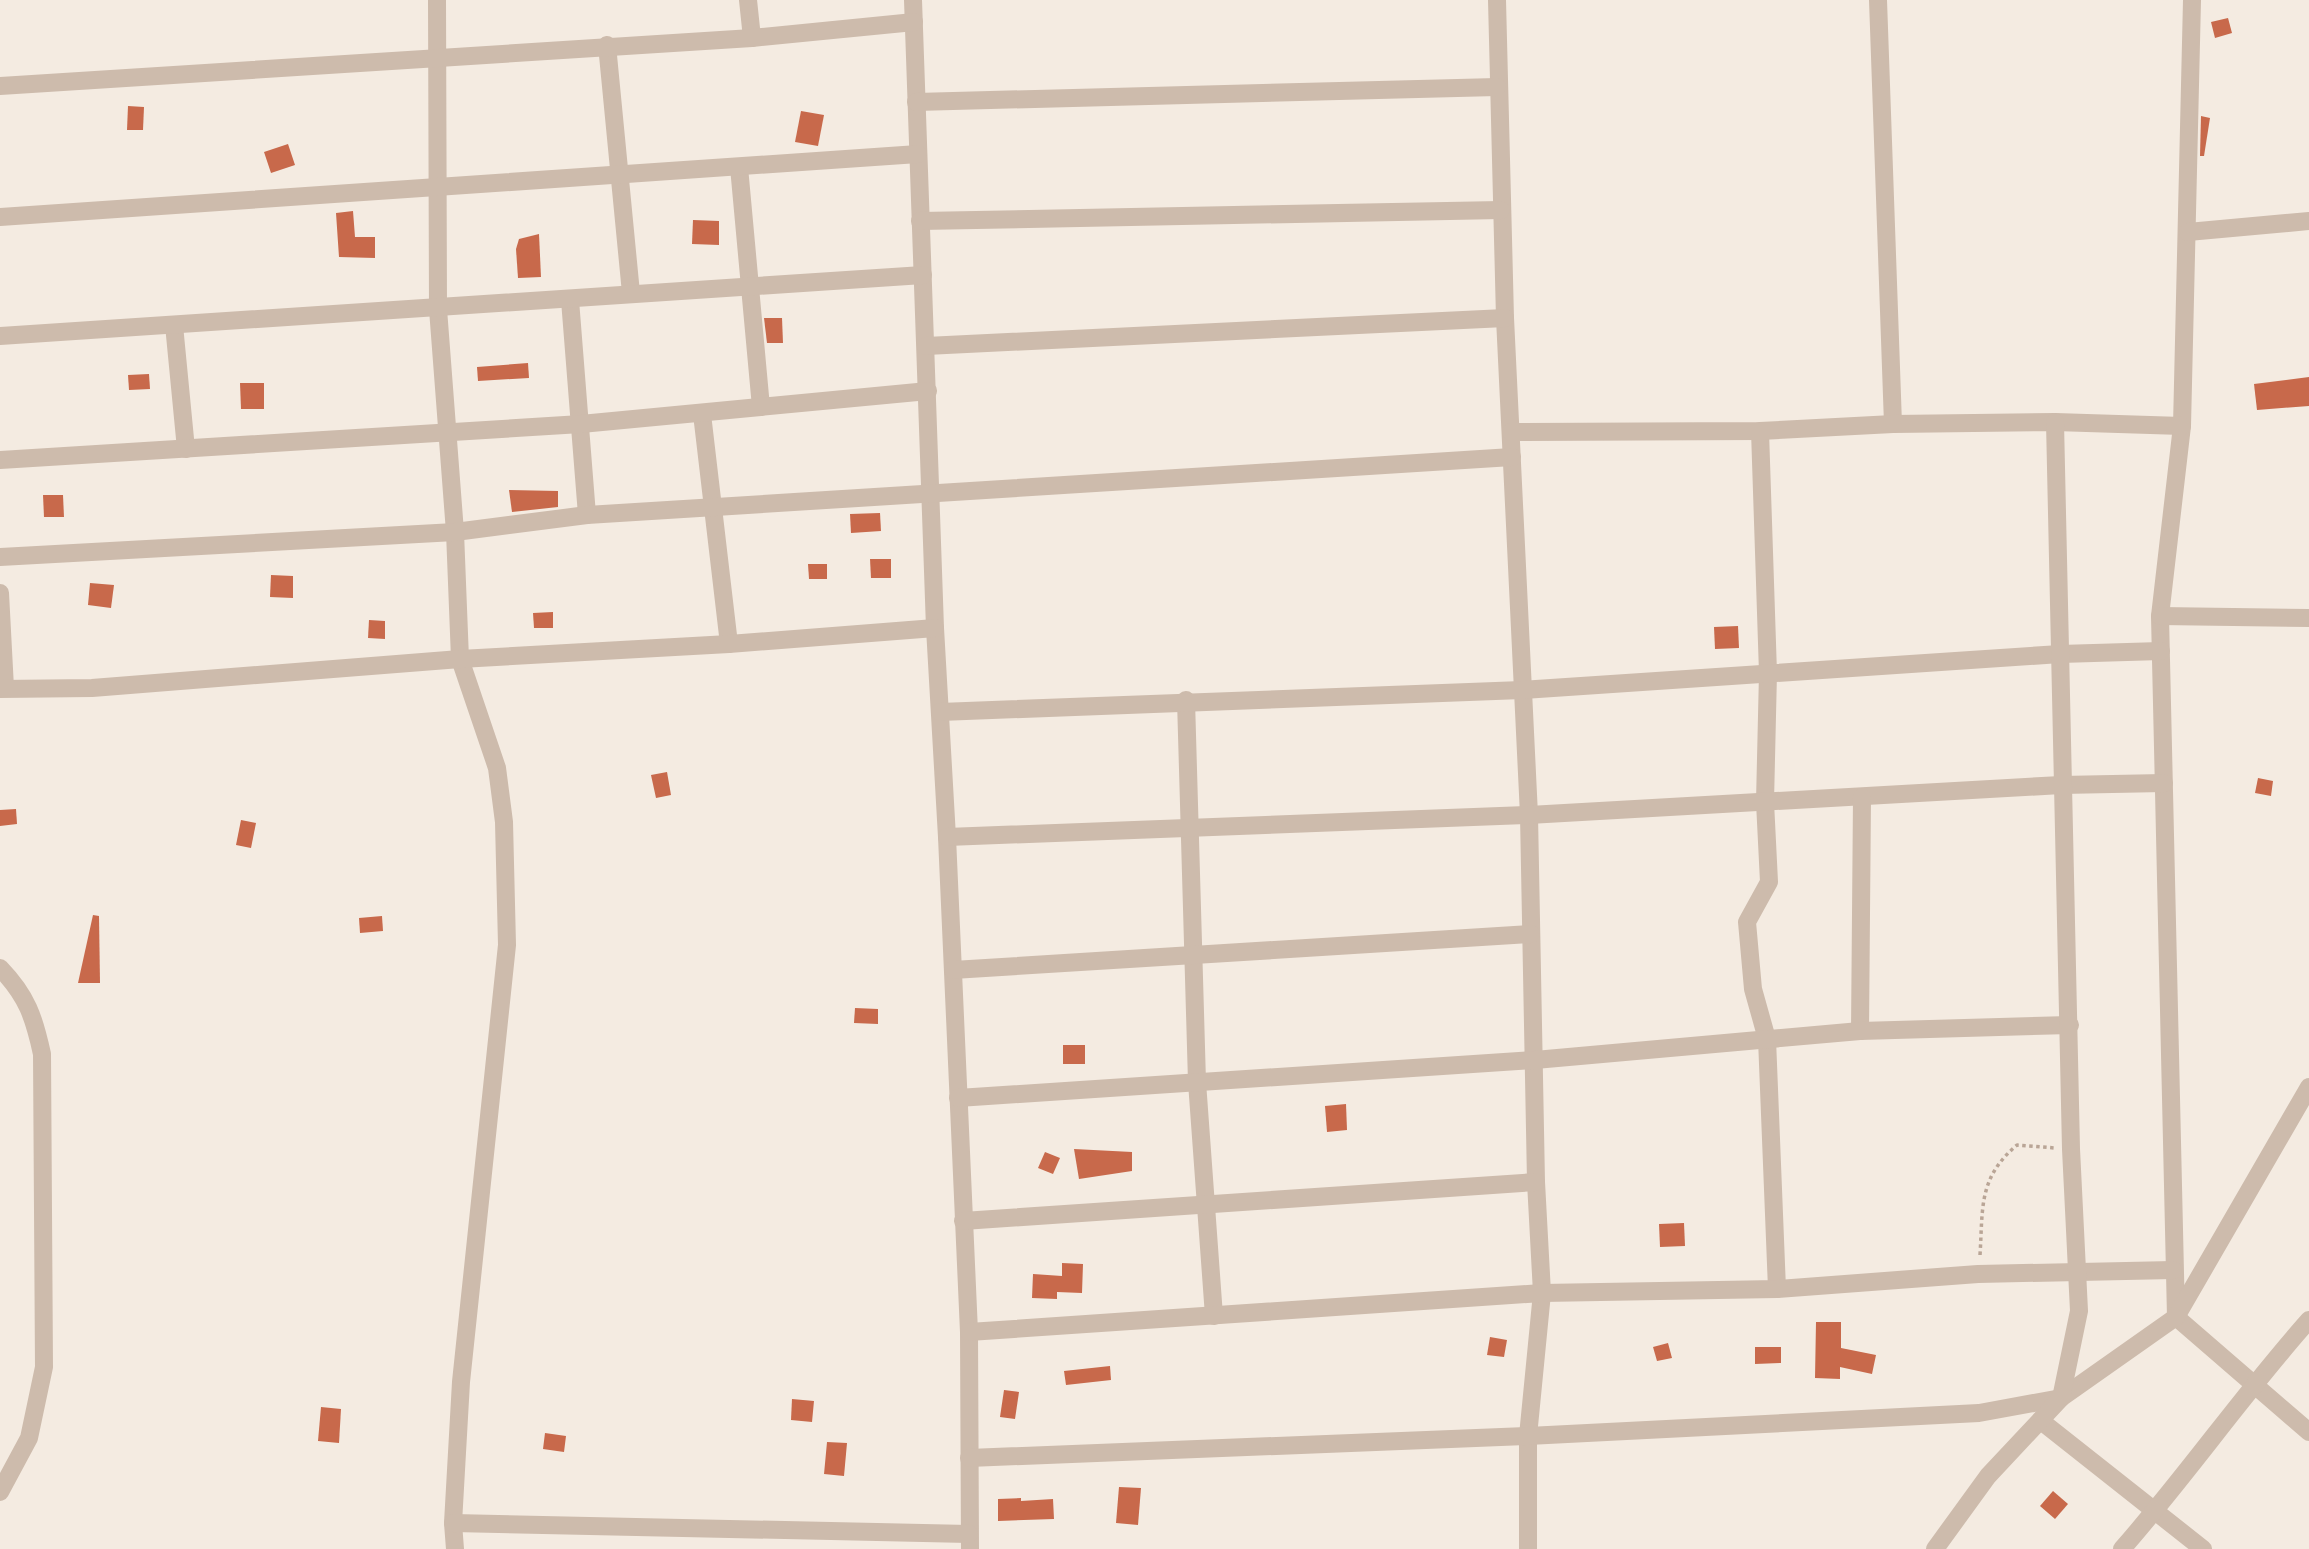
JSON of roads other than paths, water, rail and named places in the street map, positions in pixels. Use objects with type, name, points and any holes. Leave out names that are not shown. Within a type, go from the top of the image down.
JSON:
[{"type":"street","points":[[437,0],[438,309],[448,433],[460,659],[496,768],[504,822],[508,884],[507,945],[461,1382],[453,1523],[455,1549]]},
{"type":"street","points":[[748,0],[752,38]]},
{"type":"street","points":[[453,1523],[969,1542],[969,1332],[947,837],[934,628],[928,391],[912,0]]},
{"type":"street","points":[[1497,0],[1497,87],[1505,318],[1529,815],[1536,1182],[1542,1293],[1528,1436],[1528,1549]]},
{"type":"street","points":[[1878,0],[1893,424]]},
{"type":"street","points":[[2192,0],[2189,232],[2182,426],[2160,617],[2176,1317],[2309,1432]]},
{"type":"street","points":[[0,86],[607,45],[752,38],[914,22]]},
{"type":"street","points":[[607,45],[631,293]]},
{"type":"street","points":[[916,102],[1497,87]]},
{"type":"street","points":[[0,217],[918,154]]},
{"type":"street","points":[[739,167],[761,407]]},
{"type":"street","points":[[920,221],[1502,211]]},
{"type":"street","points":[[2189,232],[2309,221]]},
{"type":"street","points":[[0,336],[923,275]]},
{"type":"street","points":[[570,300],[587,514]]},
{"type":"street","points":[[926,346],[1505,318]]},
{"type":"street","points":[[174,326],[186,449]]},
{"type":"street","points":[[0,460],[581,424],[928,391]]},
{"type":"street","points":[[702,414],[729,644]]},
{"type":"street","points":[[2055,422],[2071,1149],[2079,1271],[2079,1311],[2061,1398]]},
{"type":"street","points":[[1511,432],[1760,431],[1893,424],[2055,422],[2182,426]]},
{"type":"street","points":[[1760,431],[1768,673],[1765,802],[1769,882],[1747,922],[1754,989],[1767,1039],[1777,1289]]},
{"type":"street","points":[[0,556],[454,532],[587,514],[1512,457]]},
{"type":"street","points":[[0,593],[3,688],[93,688],[460,659],[729,644],[934,628]]},
{"type":"street","points":[[2160,617],[2309,618]]},
{"type":"street","points":[[940,712],[1186,700],[1522,690],[2060,654],[2161,651]]},
{"type":"street","points":[[1186,700],[1197,1082],[1213,1316]]},
{"type":"street","points":[[947,837],[1529,815],[2061,785],[2164,783]]},
{"type":"street","points":[[1860,1031],[1862,797]]},
{"type":"street","points":[[953,970],[1531,933]]},
{"type":"street","points":[[0,968],[14,983],[33,1014],[42,1054],[44,1367],[29,1437],[0,1492]]},
{"type":"street","points":[[958,1098],[1535,1060],[1860,1031],[2070,1026]]},
{"type":"street","points":[[1935,1549],[1988,1476],[2061,1398],[2176,1317],[2309,1087]]},
{"type":"street","points":[[963,1221],[1536,1182]]},
{"type":"street","points":[[969,1332],[1542,1293],[1777,1289],[1978,1274],[2173,1270]]},
{"type":"street","points":[[2122,1549],[2155,1511],[2253,1384],[2309,1320]]},
{"type":"street","points":[[969,1458],[1528,1436],[1979,1413],[2061,1398]]},
{"type":"street","points":[[2041,1420],[2203,1549]]}]
